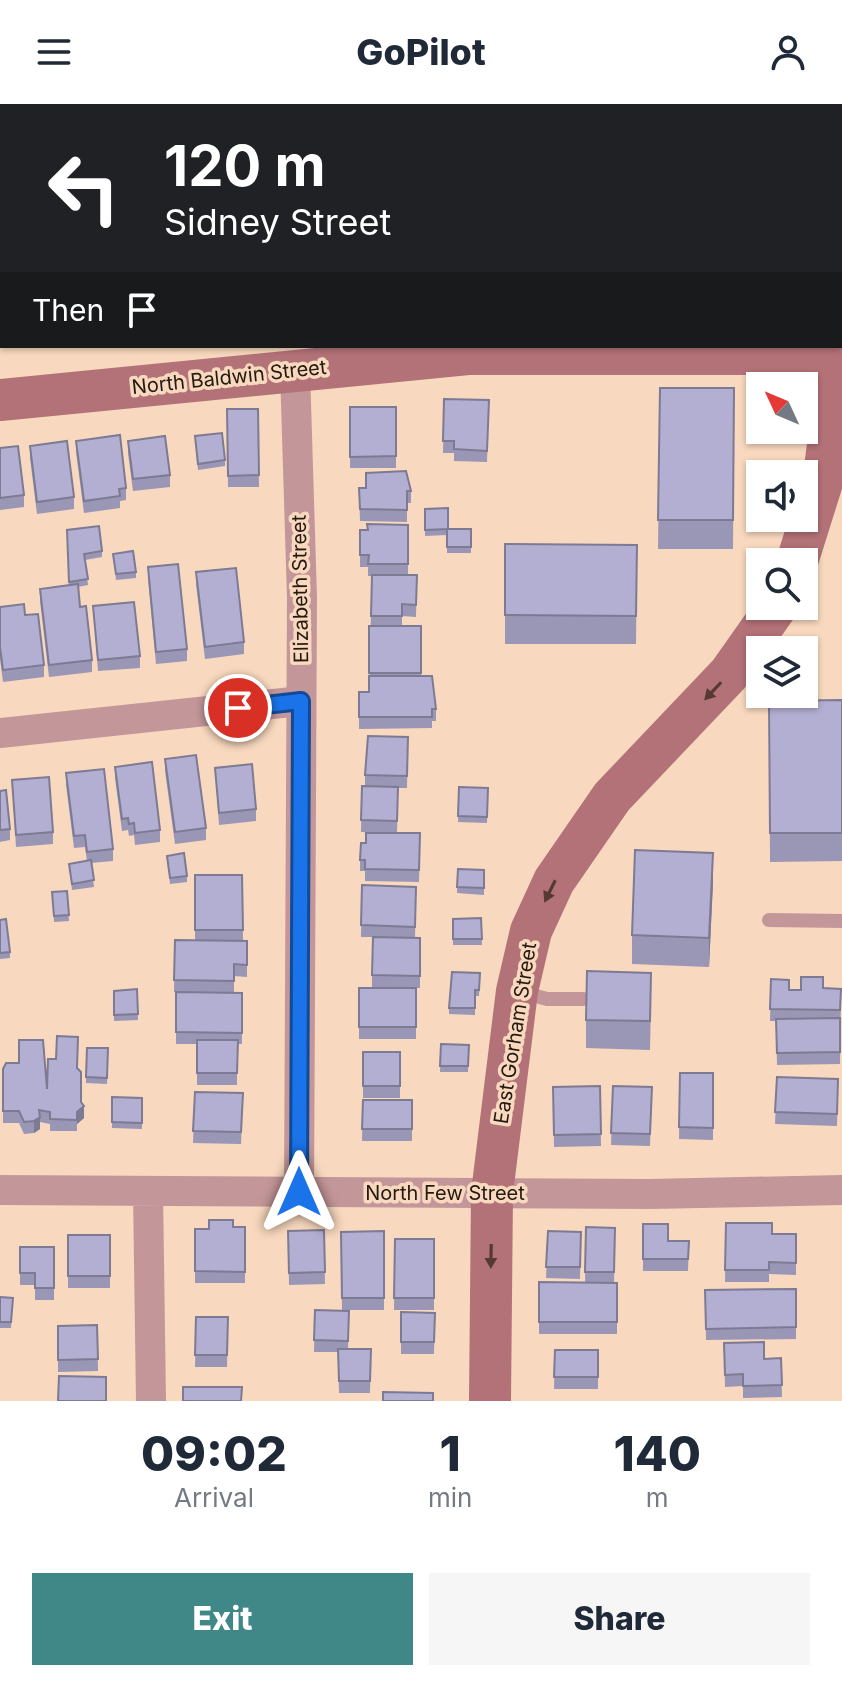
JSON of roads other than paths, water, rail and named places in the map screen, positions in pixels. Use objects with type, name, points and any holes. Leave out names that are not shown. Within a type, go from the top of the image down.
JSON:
[{"type":"main road","name":"North Baldwin Street","points":[[0,400],[468,354],[789,348]]},
{"type":"main road","points":[[801,548],[824,476],[842,348]]},
{"type":"main road","name":"East Gorham Street","points":[[490,1401],[492,1193],[517,991],[531,931],[554,881],[581,837],[612,797],[729,674],[767,620]]},
{"type":"street","name":"Elizabeth Street","points":[[295,370],[301,701],[299,1192]]},
{"type":"street","points":[[0,733],[301,701]]},
{"type":"street","name":"North Few Street","points":[[0,1190],[492,1193],[842,1190]]},
{"type":"street","points":[[148,1191],[151,1401]]},
{"type":"lane","points":[[769,920],[842,921]]},
{"type":"lane","points":[[517,991],[547,999],[583,999]]}]
